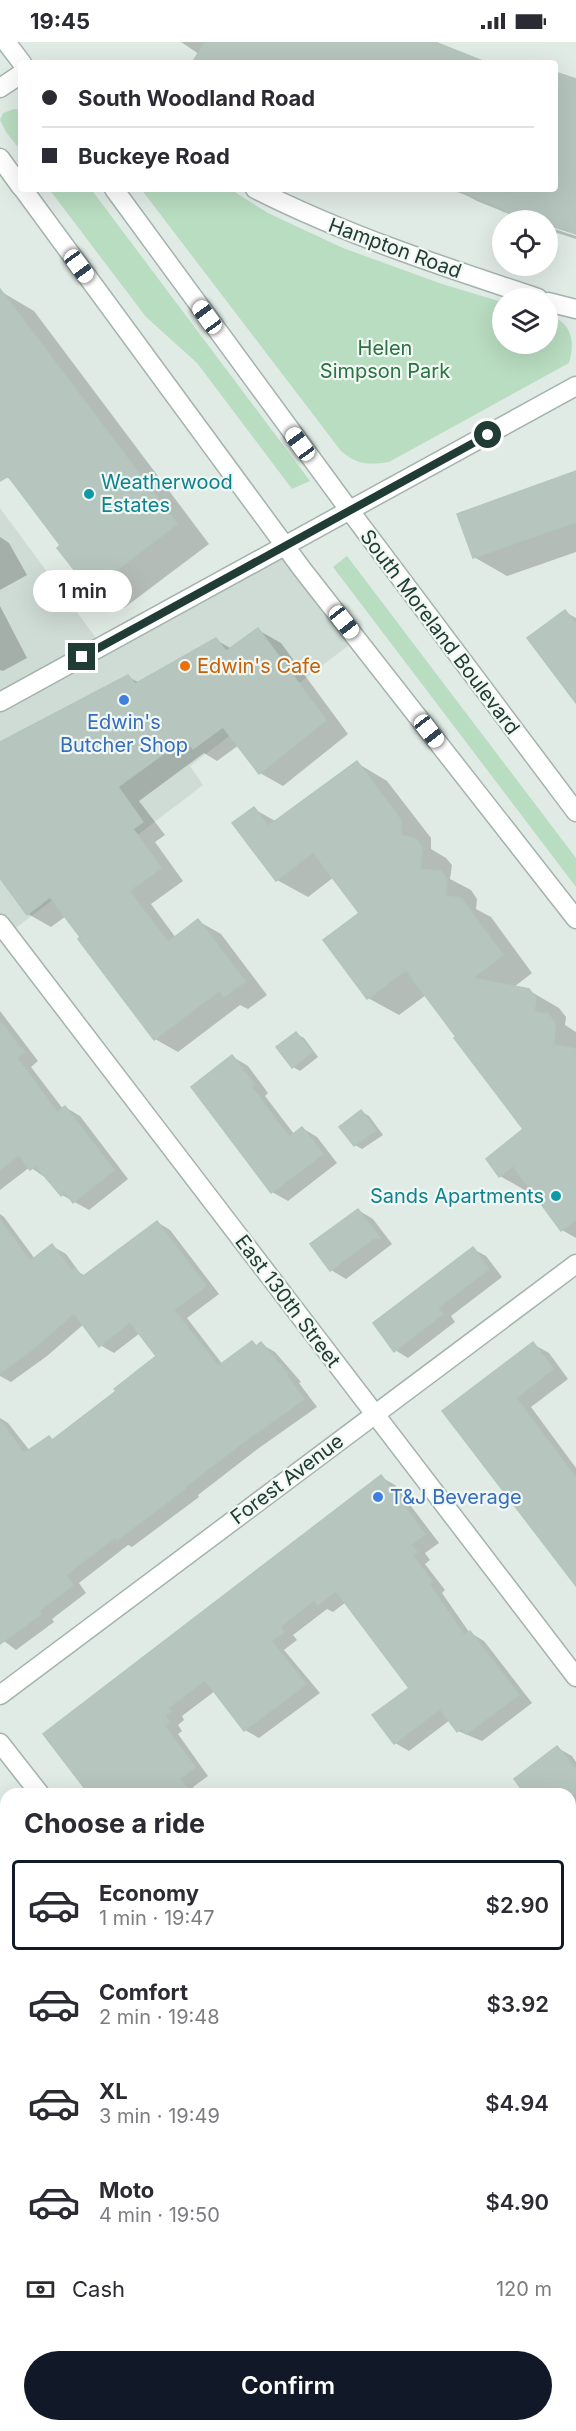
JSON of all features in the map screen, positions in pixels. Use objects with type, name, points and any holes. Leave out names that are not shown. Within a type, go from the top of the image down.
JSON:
[{"type":"street","points":[[6,42],[20,60]]},
{"type":"street","points":[[0,88],[18,76]]},
{"type":"street","points":[[0,158],[18,183]]},
{"type":"street","points":[[25,192],[285,547],[576,919]]},
{"type":"street","name":"South Moreland Boulevard","points":[[116,192],[350,512],[576,812]]},
{"type":"street","name":"Hampton Road","points":[[261,192],[310,216],[387,248],[508,288]]},
{"type":"street","points":[[558,304],[576,309]]},
{"type":"street","points":[[0,702],[574,388]]},
{"type":"street","name":"East 130th Street","points":[[0,924],[576,1677]]},
{"type":"street","name":"Forest Avenue","points":[[0,1695],[576,1264]]},
{"type":"street","points":[[0,1743],[35,1788]]},
{"type":"shaded area","points":[[0,508],[102,646],[285,547],[357,639],[190,766],[203,785],[0,940]]},
{"type":"green space","points":[[18,110],[18,147],[0,120],[3,113]]},
{"type":"green space","points":[[51,192],[93,192],[310,481],[292,489],[197,363],[146,317]]},
{"type":"green space","name":"Helen Simpson Park","points":[[143,192],[235,192],[268,213],[343,248],[442,284],[492,299],[492,354],[558,354],[558,319],[567,327],[572,347],[569,363],[389,462],[369,464],[347,456]]},
{"type":"green space","points":[[347,556],[576,858],[576,887],[333,567]]},
{"type":"building","points":[[205,42],[435,42],[480,60],[194,60]]},
{"type":"building","points":[[558,73],[576,79],[576,234],[558,228],[558,210],[504,210],[460,192],[558,192]]},
{"type":"building","name":"Weatherwood Estates","points":[[0,289],[177,524],[90,590],[57,548],[60,545],[8,476],[0,481]]},
{"type":"building","points":[[576,471],[576,522],[473,558],[457,514]]},
{"type":"building","points":[[565,610],[576,624],[576,703],[527,638]]},
{"type":"building","points":[[258,628],[326,720],[259,774],[223,727],[193,749],[185,738],[118,787],[143,822],[133,829],[161,868],[129,891],[168,942],[198,919],[245,981],[224,997],[219,991],[154,1040],[78,939],[80,937],[50,897],[27,915],[0,878],[0,742],[128,675],[135,684],[216,638],[226,651]]},
{"type":"building","points":[[357,761],[401,820],[401,835],[416,839],[422,847],[420,869],[441,871],[447,880],[446,896],[461,898],[503,955],[473,978],[529,989],[536,998],[534,1012],[548,1014],[555,1023],[554,1045],[576,1049],[576,1220],[561,1231],[513,1166],[499,1177],[486,1159],[523,1129],[406,970],[367,999],[323,940],[359,913],[313,852],[276,881],[232,823],[254,807],[268,826]]},
{"type":"building","points":[[0,1021],[24,1052],[17,1058],[57,1112],[65,1106],[114,1170],[73,1203],[65,1192],[61,1196],[36,1166],[30,1170],[19,1155],[0,1170]]},
{"type":"building","points":[[296,1032],[312,1052],[292,1068],[276,1047]]},
{"type":"building","points":[[232,1055],[254,1084],[251,1086],[289,1137],[302,1127],[323,1154],[271,1193],[191,1087]]},
{"type":"building","points":[[361,1110],[376,1130],[354,1146],[339,1127]]},
{"type":"building","points":[[358,1209],[380,1238],[374,1238],[330,1271],[310,1244]]},
{"type":"building","points":[[0,1220],[30,1261],[52,1244],[72,1271],[75,1268],[82,1277],[157,1221],[206,1286],[174,1310],[218,1366],[252,1341],[256,1346],[261,1342],[288,1374],[286,1375],[304,1399],[245,1441],[117,1540],[115,1537],[66,1575],[73,1585],[39,1611],[41,1614],[0,1644],[0,1421],[24,1453],[49,1436],[52,1440],[116,1391],[114,1389],[156,1356],[130,1322],[99,1347],[74,1313],[33,1349],[0,1373]]},
{"type":"building","points":[[473,1247],[489,1269],[438,1308],[443,1314],[394,1352],[373,1323]]},
{"type":"building","points":[[533,1342],[553,1369],[516,1398],[576,1478],[576,1586],[442,1411]]},
{"type":"building","points":[[381,1475],[425,1534],[411,1545],[417,1552],[412,1555],[432,1581],[429,1584],[464,1635],[470,1631],[519,1695],[466,1734],[462,1728],[457,1732],[440,1709],[394,1744],[372,1715],[409,1688],[336,1591],[318,1605],[314,1600],[280,1627],[284,1632],[271,1641],[306,1684],[244,1731],[205,1680],[168,1708],[171,1711],[165,1716],[169,1722],[165,1726],[195,1767],[180,1779],[187,1788],[84,1788],[43,1734]]},
{"type":"building","points":[[557,1746],[576,1770],[576,1788],[521,1788],[514,1779]]},
{"type":"place","name":"Weatherwood Estates","points":[[89,494]]},
{"type":"place","name":"Edwin's Cafe","points":[[185,666]]},
{"type":"place","name":"Edwin's Butcher Shop","points":[[124,700]]},
{"type":"place","name":"Sands Apartments","points":[[556,1196]]},
{"type":"place","name":"T&J Beverage","points":[[378,1497]]},
{"type":"route","points":[[82,657],[488,435]]}]
